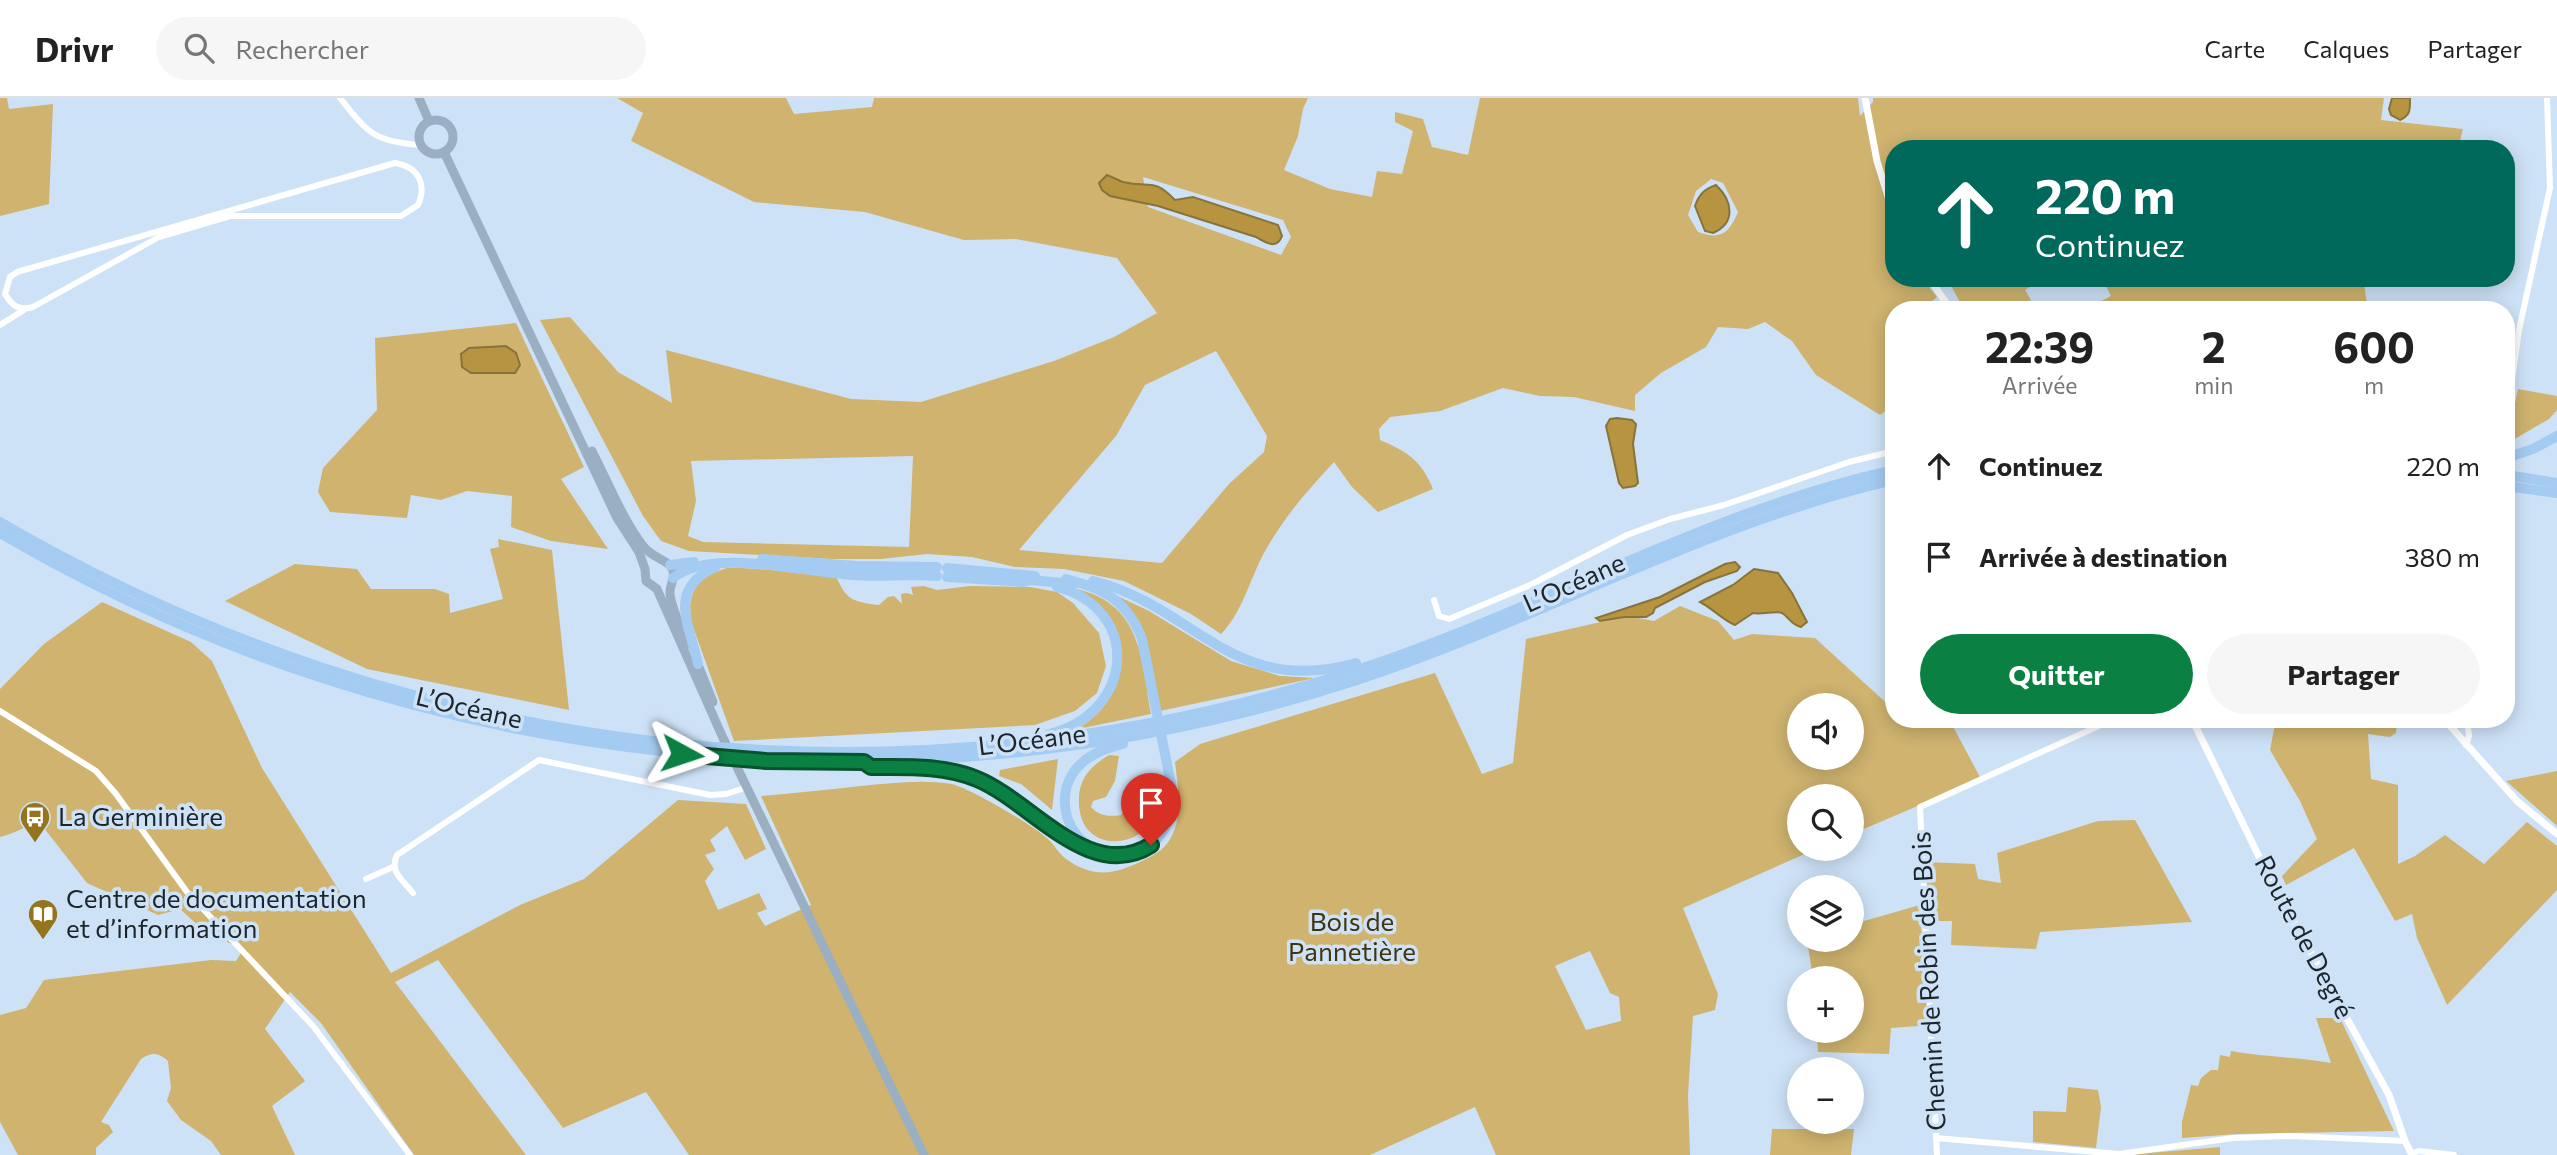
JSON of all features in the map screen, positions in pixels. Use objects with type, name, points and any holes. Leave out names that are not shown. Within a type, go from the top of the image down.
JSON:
[{"type":"highway","points":[[2515,455],[2557,436]]},
{"type":"highway","name":"L’Océane","points":[[750,754],[865,752],[1127,736],[1297,688],[1429,644],[1720,522],[1813,491],[1885,472]]},
{"type":"highway","points":[[2515,476],[2557,482]]},
{"type":"highway","name":"L’Océane","points":[[0,533],[81,578],[187,628],[263,659],[425,709],[518,730],[630,749],[864,762],[990,755],[1175,729],[1193,719],[1306,696],[1468,640],[1734,527],[1819,499],[1885,482]]},
{"type":"highway","points":[[2515,486],[2557,493]]},
{"type":"highway","name":"L’Océane","points":[[0,522],[95,574],[163,607],[234,637],[332,672],[429,700],[524,722],[713,752]]},
{"type":"highway","points":[[670,565],[721,558],[996,577],[1085,579],[1124,590],[1218,647],[1250,662],[1280,669],[1331,669],[1418,643],[1429,644]]},
{"type":"highway","points":[[671,582],[682,571],[697,566],[730,562],[853,575],[905,571]]},
{"type":"highway","points":[[698,664],[686,621],[687,592],[704,572],[730,562]]},
{"type":"highway","points":[[996,577],[1061,588],[1078,594],[1090,602],[1109,625],[1114,638],[1117,660],[1111,687],[1094,712],[1066,729],[1034,737],[1024,743]]},
{"type":"highway","points":[[864,762],[871,767],[946,770],[976,778],[1006,794],[1075,843],[1099,855],[1130,855],[1151,845],[1169,819],[1172,789],[1142,639],[1134,621],[1116,600],[1093,586],[1066,579]]},
{"type":"highway","points":[[1023,582],[1031,580],[1075,584],[1098,592],[1129,619],[1142,650],[1167,780],[1167,810],[1161,829],[1147,844],[1136,850],[1110,853],[1090,846],[1073,830],[1065,812],[1065,790],[1074,771],[1086,759],[1127,736]]},
{"type":"main road","points":[[419,98],[429,121]]},
{"type":"main road","points":[[429,121],[420,134],[421,145],[428,152],[444,152]]},
{"type":"main road","points":[[429,121],[445,122],[452,130],[453,140],[444,152]]},
{"type":"main road","points":[[444,152],[617,517],[639,552],[646,582],[657,589],[748,788],[924,1155]]},
{"type":"main road","points":[[539,350],[636,536],[651,556],[670,565],[673,607],[733,756]]},
{"type":"main road","points":[[645,569],[659,559]]},
{"type":"main road","points":[[657,589],[671,582]]},
{"type":"street","points":[[340,98],[361,126],[373,134],[388,141],[421,145]]},
{"type":"street","points":[[1865,98],[1877,161],[1885,187]]},
{"type":"street","points":[[2515,359],[2550,188],[2547,98]]},
{"type":"street","points":[[0,279],[30,268],[396,163],[406,165],[414,171],[423,187],[418,205],[401,216],[230,216],[159,237],[0,325]]},
{"type":"street","points":[[10,277],[5,294],[16,307],[24,310]]},
{"type":"street","points":[[1434,600],[1439,616],[1449,619],[1530,585],[1627,535],[1849,462],[1885,453]]},
{"type":"street","points":[[0,711],[96,771],[187,892],[313,1026],[410,1155]]},
{"type":"street","name":"Chemin de Robin des Bois","points":[[1937,1155],[1920,807],[2094,728]]},
{"type":"street","name":"Route de Degré","points":[[2196,728],[2265,869],[2389,1095],[2405,1141],[2413,1154]]},
{"type":"street","points":[[2452,728],[2517,801],[2557,834]]},
{"type":"street","points":[[2466,745],[2468,728]]},
{"type":"street","points":[[393,867],[397,855],[539,760],[710,795],[748,788]]},
{"type":"street","points":[[366,879],[376,872],[393,867]]},
{"type":"street","points":[[393,867],[413,892]]},
{"type":"street","points":[[1936,1139],[2119,1154],[2245,1138],[2291,1136],[2405,1141]]},
{"type":"street","points":[[2413,1154],[2419,1151],[2454,1155]]},
{"type":"green space","points":[[0,98],[7,98],[9,109],[53,104],[49,204],[0,216]]},
{"type":"green space","points":[[617,98],[786,98],[794,114],[872,107],[874,98],[1308,98],[1298,136],[1284,170],[1330,189],[1372,197],[1377,171],[1402,174],[1413,131],[1395,122],[1395,112],[1423,119],[1432,147],[1468,155],[1480,98],[1858,98],[1860,116],[1873,102],[1873,98],[2384,98],[2381,120],[2463,129],[2460,140],[1885,140],[1885,287],[1929,287],[1937,297],[1932,301],[1885,301],[1885,411],[1880,415],[1816,375],[1792,341],[1765,322],[1748,329],[1718,327],[1706,347],[1661,373],[1635,395],[1635,411],[1574,397],[1540,396],[1503,388],[1440,411],[1390,417],[1379,429],[1380,440],[1412,458],[1424,471],[1433,489],[1378,512],[1352,487],[1334,462],[1279,528],[1264,553],[1235,616],[1221,634],[1191,614],[1124,581],[1064,569],[1015,567],[972,557],[927,554],[881,559],[833,559],[689,551],[661,541],[643,516],[540,320],[570,317],[618,372],[672,403],[666,350],[851,399],[921,402],[1054,361],[1114,337],[1157,313],[1117,258],[1016,239],[964,240],[865,212],[754,202],[631,141],[643,113]],"holes":[[[1143,177],[1283,220],[1291,237],[1281,255],[1148,207]],[[1711,179],[1723,183],[1738,212],[1731,226],[1718,235],[1698,232],[1688,215],[1696,191]],[[1216,351],[1267,436],[1264,452],[1229,484],[1162,563],[1019,550],[1116,436],[1145,385]],[[913,456],[909,547],[703,542],[688,536],[696,501],[691,461]]]},
{"type":"green space","points":[[1952,287],[2029,287],[2025,290],[2031,300],[2029,301],[1959,301]]},
{"type":"green space","points":[[2106,287],[2364,287],[2367,301],[2102,301],[2111,296]]},
{"type":"green space","points":[[516,323],[584,467],[561,479],[608,549],[551,541],[511,527],[512,496],[467,491],[441,500],[411,495],[407,518],[330,512],[318,492],[323,468],[377,410],[375,338]]},
{"type":"green space","points":[[2518,389],[2557,396],[2557,410],[2549,419],[2515,439],[2515,403]]},
{"type":"green space","points":[[498,539],[552,550],[569,710],[367,669],[225,601],[295,564],[357,569],[371,589],[435,589],[449,594],[450,613],[503,599],[490,549],[499,547]]},
{"type":"green space","points":[[727,568],[836,576],[847,595],[863,603],[879,605],[888,597],[894,596],[902,604],[901,594],[913,595],[911,587],[924,586],[937,590],[970,586],[1030,587],[1057,592],[1073,603],[1099,633],[1106,666],[1097,693],[1075,711],[1035,725],[734,741],[692,624],[691,613],[692,595],[696,588],[708,576]]},
{"type":"green space","points":[[1062,586],[1088,592],[1122,614],[1139,648],[1151,714],[1078,729],[1104,707],[1111,696],[1116,672],[1113,626]]},
{"type":"green space","points":[[1113,594],[1149,611],[1231,661],[1280,676],[1315,678],[1160,711],[1150,655]]},
{"type":"green space","name":"Bois de Pannetière","points":[[102,602],[191,642],[212,661],[262,768],[391,973],[520,905],[584,879],[678,800],[746,804],[766,849],[745,860],[727,826],[710,840],[716,851],[705,855],[714,869],[705,881],[718,910],[759,893],[767,909],[757,913],[765,926],[811,905],[761,796],[906,782],[952,784],[985,799],[1026,823],[1077,866],[1108,872],[1150,857],[1170,839],[1175,828],[1179,802],[1175,762],[1200,744],[1435,673],[1482,774],[1513,763],[1526,639],[1627,616],[1654,621],[1680,606],[1718,621],[1734,640],[1752,634],[1815,638],[1885,702],[1885,728],[1954,728],[1981,779],[1864,829],[1864,784],[1787,784],[1789,861],[1683,908],[1718,994],[1715,1010],[1693,1016],[1688,1095],[1690,1155],[1496,1155],[1475,1107],[1370,1155],[689,1155],[646,1092],[563,1128],[438,960],[395,982],[526,1155],[414,1155],[321,1023],[290,992],[265,1029],[305,1081],[272,1106],[295,1155],[221,1155],[211,1141],[181,1120],[167,1101],[171,1088],[168,1061],[155,1054],[141,1059],[101,1122],[109,1125],[113,1132],[96,1148],[96,1155],[18,1155],[0,1122],[0,1015],[26,1008],[44,980],[211,960],[236,961],[241,953],[234,945],[203,930],[180,909],[158,915],[87,883],[40,823],[0,837],[0,689],[44,644]],"holes":[[[1590,951],[1610,993],[1619,997],[1621,1021],[1586,1030],[1555,966]]]},
{"type":"green space","points":[[2274,728],[2396,728],[2396,733],[2390,737],[2368,734],[2371,779],[2398,785],[2398,864],[2415,856],[2445,835],[2484,864],[2527,822],[2557,846],[2557,890],[2447,1005],[2417,938],[2412,914],[2395,921],[2354,848],[2286,885],[2282,876],[2317,839],[2300,801],[2270,750]]},
{"type":"green space","points":[[1109,755],[1119,756],[1115,781],[1106,797],[1093,801],[1091,807],[1105,815],[1121,815],[1126,808],[1126,792],[1138,785],[1151,783],[1156,804],[1151,821],[1140,833],[1124,840],[1108,841],[1093,834],[1082,820],[1079,797],[1082,783],[1093,767]]},
{"type":"green space","points":[[1058,759],[1052,810],[1021,784],[999,776],[1000,770]]},
{"type":"green space","points":[[2557,771],[2557,826],[2506,781]]},
{"type":"green space","points":[[2135,820],[2192,922],[2040,932],[2036,949],[1951,945],[1952,921],[1926,921],[1925,862],[1975,864],[1978,879],[2001,883],[1997,853],[2098,821]]},
{"type":"green space","points":[[1920,905],[1922,945],[1928,944],[1932,1025],[1891,1028],[1889,1054],[1818,1052],[1818,1043],[1864,1043],[1864,966],[1811,966],[1809,952],[1864,952],[1864,921]]},
{"type":"green space","points":[[2316,1018],[2340,1018],[2394,1131],[2238,1134],[2182,1138],[2182,1122],[2191,1085],[2198,1086],[2201,1078],[2211,1070],[2218,1070],[2220,1055],[2230,1057],[2231,1051],[2331,1063]]},
{"type":"green space","points":[[2068,1087],[2098,1090],[2101,1107],[2096,1148],[2033,1142],[2033,1111],[2066,1112]]},
{"type":"green space","points":[[1772,1129],[1787,1129],[1787,1134],[1853,1134],[1851,1155],[1770,1155]]},
{"type":"green space","points":[[2220,1147],[2220,1155],[2126,1155]]},
{"type":"shaded area","points":[[2392,98],[2410,98],[2408,114],[2400,120],[2391,115],[2389,109]]},
{"type":"shaded area","points":[[1107,175],[1123,182],[1161,188],[1175,200],[1193,197],[1278,225],[1282,236],[1277,243],[1271,244],[1158,206],[1110,196],[1102,190],[1099,183]]},
{"type":"shaded area","points":[[1716,185],[1726,198],[1730,211],[1726,224],[1713,233],[1705,231],[1695,206],[1703,192]]},
{"type":"shaded area","points":[[506,346],[516,353],[520,365],[515,373],[471,373],[462,367],[461,354],[469,348]]},
{"type":"shaded area","points":[[1610,419],[1632,420],[1636,424],[1633,444],[1638,483],[1635,486],[1623,488],[1619,483],[1606,426]]},
{"type":"shaded area","points":[[1735,562],[1740,567],[1737,571],[1705,582],[1655,608],[1653,613],[1646,617],[1600,621],[1596,618],[1660,597],[1725,564]]},
{"type":"shaded area","points":[[1754,569],[1778,573],[1807,622],[1801,627],[1782,613],[1776,612],[1753,613],[1735,625],[1700,602],[1733,585]]},
{"type":"place","name":"La Germinière","points":[[35,844]]},
{"type":"place","name":"Centre de documentation et d’information","points":[[43,941]]},
{"type":"route","points":[[682,754],[766,761],[864,762],[871,767],[911,767],[962,773],[1006,794],[1075,843],[1099,855],[1120,857],[1139,852],[1151,845]]}]
